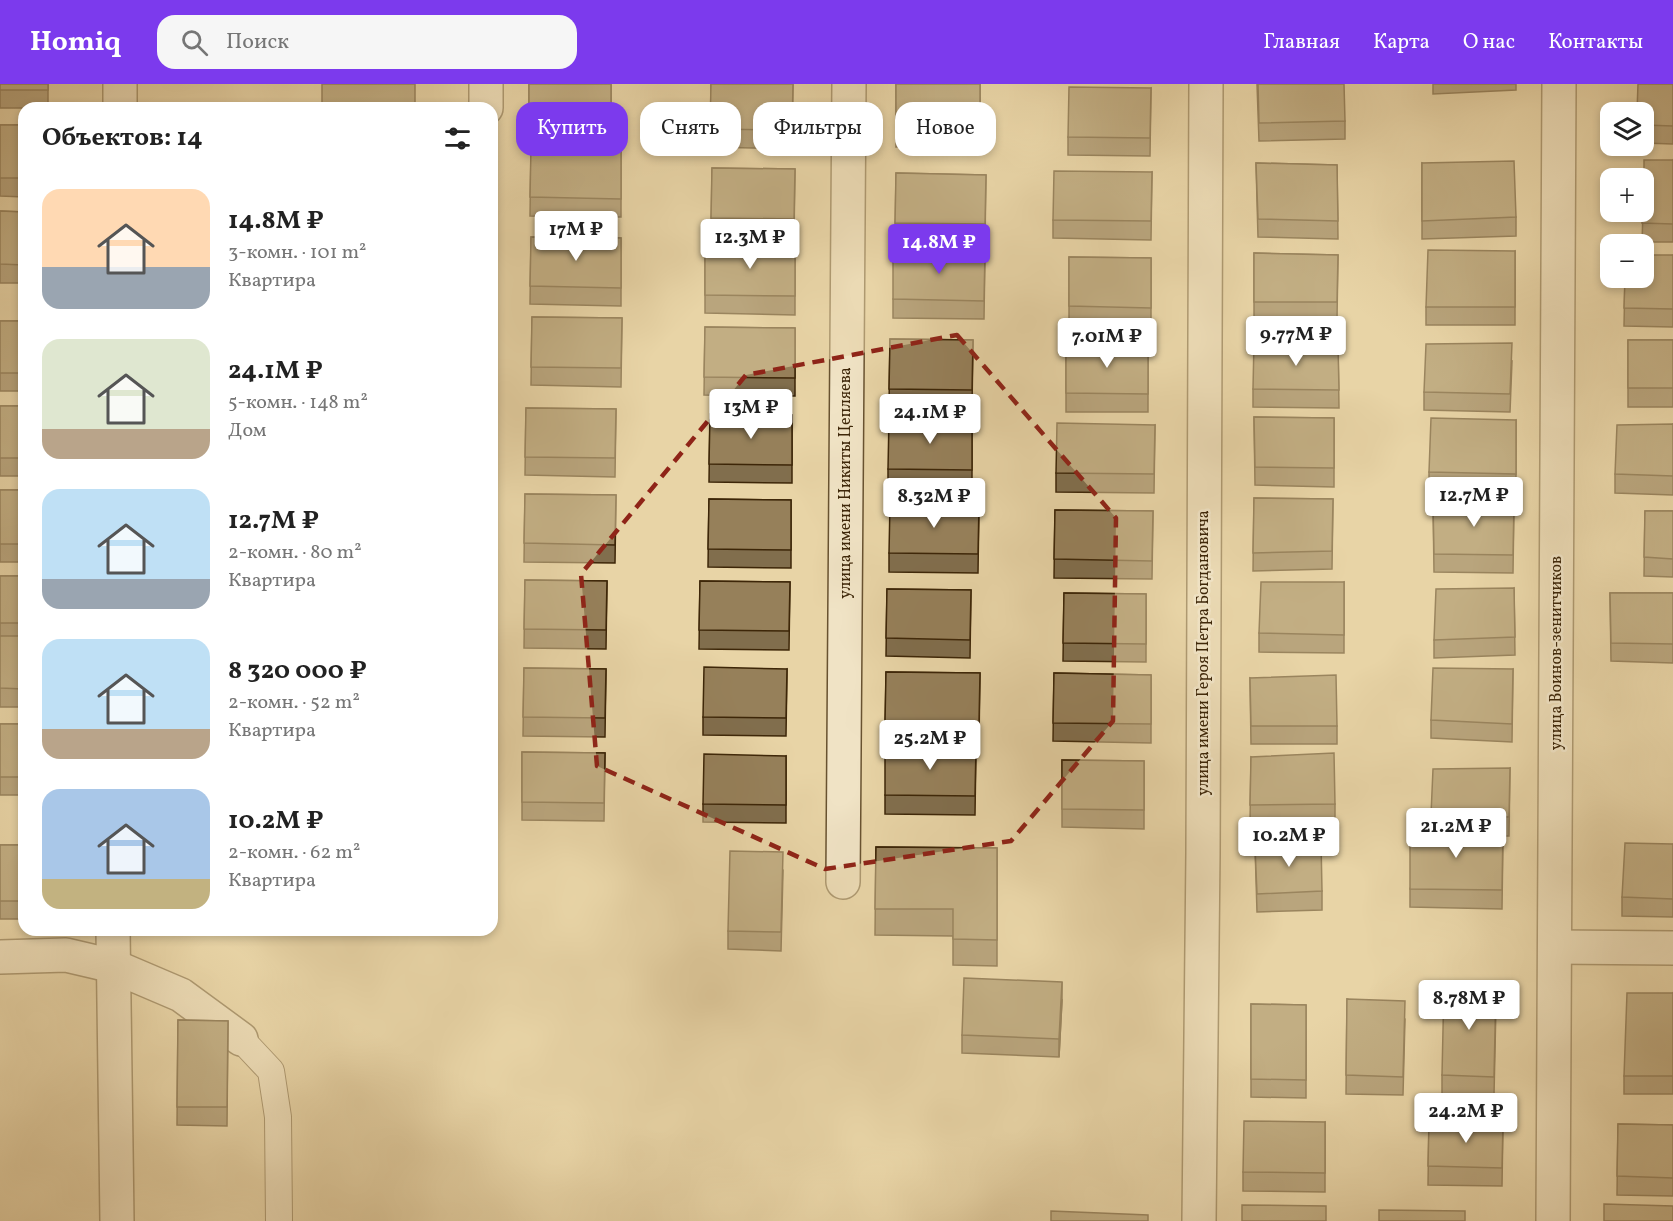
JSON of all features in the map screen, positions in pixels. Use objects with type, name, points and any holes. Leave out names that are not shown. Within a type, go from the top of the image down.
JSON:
[{"type":"street","points":[[120,84],[120,102]]},
{"type":"street","points":[[486,84],[486,102]]},
{"type":"street","name":"улица имени Никиты Цепляева","points":[[843,882],[849,84]]},
{"type":"street","name":"улица имени Героя Петра Богдановича","points":[[1199,1221],[1206,84]]},
{"type":"street","name":"улица Воинов-зенитчиков","points":[[1553,1221],[1559,84]]},
{"type":"street","points":[[113,936],[117,1221]]},
{"type":"street","points":[[1556,947],[1673,948]]},
{"type":"street","points":[[0,957],[66,955],[113,966],[181,995],[241,1039]]},
{"type":"lane","points":[[241,1039],[271,1071],[278,1117],[279,1221]]},
{"type":"highlighted area","points":[[957,335],[1116,518],[1113,721],[1011,841],[825,869],[597,766],[581,574],[746,375]]},
{"type":"building","points":[[0,84],[48,84],[48,90],[0,90]]},
{"type":"building","points":[[322,84],[415,84],[415,102],[322,102]]},
{"type":"building","points":[[529,84],[611,84],[611,102],[529,102]]},
{"type":"building","points":[[711,84],[793,84],[793,102],[753,102],[753,130],[741,129],[741,102],[711,102]]},
{"type":"building","points":[[896,84],[980,84],[980,102],[896,102]]},
{"type":"building","points":[[1258,84],[1344,84],[1345,121],[1259,123]]},
{"type":"building","points":[[1638,84],[1673,84],[1673,126],[1654,125],[1654,102],[1637,102]]},
{"type":"building","points":[[1069,87],[1151,88],[1150,138],[1068,137]]},
{"type":"building","points":[[0,125],[18,125],[18,178],[0,178]]},
{"type":"building","points":[[531,156],[621,156],[621,199],[530,197]]},
{"type":"building","points":[[1644,160],[1673,160],[1673,224],[1642,223],[1654,222],[1654,168],[1644,168]]},
{"type":"building","points":[[1514,161],[1516,217],[1422,221],[1422,163]]},
{"type":"building","points":[[1256,163],[1337,165],[1338,221],[1258,219]]},
{"type":"building","points":[[712,168],[795,169],[794,219],[711,218]]},
{"type":"building","points":[[1054,171],[1152,172],[1151,221],[1053,220]]},
{"type":"building","points":[[896,173],[986,175],[985,224],[895,223]]},
{"type":"building","points":[[0,211],[18,212],[18,265],[0,264]]},
{"type":"building","points":[[531,237],[621,238],[621,288],[530,286]]},
{"type":"building","points":[[705,245],[795,246],[795,296],[705,295]]},
{"type":"building","points":[[893,250],[985,251],[984,301],[893,299]]},
{"type":"building","points":[[1428,250],[1515,251],[1515,307],[1426,307]]},
{"type":"building","points":[[1254,253],[1338,255],[1337,302],[1254,302]]},
{"type":"building","points":[[1654,255],[1673,255],[1673,309],[1624,308],[1625,288],[1654,288]]},
{"type":"building","points":[[1069,257],[1151,258],[1151,308],[1069,306]]},
{"type":"building","points":[[532,317],[622,318],[621,368],[531,367]]},
{"type":"building","points":[[0,321],[18,321],[18,373],[0,373]]},
{"type":"building","points":[[705,327],[795,328],[795,378],[704,377]]},
{"type":"building","points":[[890,339],[973,340],[972,390],[889,389]]},
{"type":"building","points":[[1628,340],[1673,340],[1673,388],[1628,388]]},
{"type":"building","points":[[1254,342],[1338,345],[1339,390],[1253,389]]},
{"type":"building","points":[[1066,343],[1148,345],[1148,394],[1066,393]]},
{"type":"building","points":[[1512,343],[1510,394],[1424,392],[1426,344]]},
{"type":"building","points":[[0,406],[18,406],[18,458],[0,458]]},
{"type":"building","points":[[526,408],[616,409],[615,458],[525,457]]},
{"type":"building","points":[[710,414],[792,415],[792,465],[709,464]]},
{"type":"building","points":[[1254,417],[1334,418],[1334,468],[1255,467]]},
{"type":"building","points":[[1431,418],[1516,420],[1516,474],[1429,472]]},
{"type":"building","points":[[889,419],[972,420],[972,470],[888,469]]},
{"type":"building","points":[[1057,423],[1155,425],[1154,474],[1056,473]]},
{"type":"building","points":[[1673,424],[1673,476],[1615,474],[1617,425]]},
{"type":"building","points":[[0,490],[18,490],[18,544],[0,544]]},
{"type":"building","points":[[525,494],[616,495],[615,545],[524,543]]},
{"type":"building","points":[[1254,498],[1333,499],[1332,551],[1253,553]]},
{"type":"building","points":[[709,499],[791,500],[791,550],[708,549]]},
{"type":"building","points":[[1433,502],[1514,503],[1513,555],[1434,554]]},
{"type":"building","points":[[890,504],[979,505],[978,554],[889,553]]},
{"type":"building","points":[[1055,510],[1153,511],[1152,561],[1054,559]]},
{"type":"building","points":[[1645,511],[1673,511],[1673,559],[1644,557]]},
{"type":"building","points":[[0,576],[18,576],[18,623],[0,623]]},
{"type":"building","points":[[525,580],[607,581],[606,630],[524,629]]},
{"type":"building","points":[[700,581],[790,582],[789,631],[699,630]]},
{"type":"building","points":[[1261,582],[1344,582],[1344,635],[1259,633]]},
{"type":"building","points":[[1514,588],[1515,637],[1434,640],[1436,589]]},
{"type":"building","points":[[887,589],[971,590],[970,640],[886,638]]},
{"type":"building","points":[[1064,593],[1146,594],[1146,644],[1063,643]]},
{"type":"building","points":[[1610,593],[1673,593],[1673,644],[1611,643]]},
{"type":"building","points":[[0,636],[18,636],[18,689],[0,688]]},
{"type":"building","points":[[704,667],[787,669],[786,718],[703,717]]},
{"type":"building","points":[[524,668],[606,669],[605,718],[523,717]]},
{"type":"building","points":[[1433,668],[1513,669],[1512,724],[1431,720]]},
{"type":"building","points":[[886,672],[980,673],[979,722],[885,721]]},
{"type":"building","points":[[1054,673],[1151,675],[1151,724],[1053,723]]},
{"type":"building","points":[[1336,675],[1337,726],[1251,726],[1250,678]]},
{"type":"building","points":[[0,724],[18,724],[18,777],[0,777]]},
{"type":"building","points":[[885,746],[976,747],[975,796],[885,795]]},
{"type":"building","points":[[522,752],[605,753],[604,803],[522,802]]},
{"type":"building","points":[[1334,753],[1335,804],[1250,805],[1251,757]]},
{"type":"building","points":[[704,754],[786,756],[786,805],[703,804]]},
{"type":"building","points":[[1062,760],[1144,761],[1144,810],[1062,809]]},
{"type":"building","points":[[1510,768],[1509,817],[1431,815],[1433,769]]},
{"type":"building","points":[[1410,828],[1503,828],[1502,890],[1410,889]]},
{"type":"building","points":[[1321,841],[1322,891],[1257,894],[1255,846]]},
{"type":"building","points":[[1625,843],[1673,844],[1673,899],[1622,897]]},
{"type":"building","points":[[0,845],[18,845],[18,901],[0,901]]},
{"type":"building","points":[[876,847],[997,848],[997,940],[953,939],[953,909],[875,909]]},
{"type":"building","points":[[730,851],[783,852],[781,932],[728,931]]},
{"type":"building","points":[[964,978],[1062,982],[1059,1039],[962,1035]]},
{"type":"building","points":[[1444,985],[1496,987],[1494,1077],[1442,1075]]},
{"type":"building","points":[[1627,993],[1673,993],[1673,1076],[1624,1076]]},
{"type":"building","points":[[1347,999],[1405,1001],[1403,1077],[1346,1075]]},
{"type":"building","points":[[1251,1004],[1306,1005],[1306,1080],[1251,1079]]},
{"type":"building","points":[[178,1020],[228,1021],[227,1107],[177,1107]]},
{"type":"building","points":[[1244,1121],[1325,1122],[1325,1173],[1243,1172]]},
{"type":"building","points":[[1429,1121],[1503,1122],[1502,1168],[1428,1166]]},
{"type":"building","points":[[1618,1124],[1673,1125],[1673,1178],[1617,1176]]},
{"type":"building","points":[[1604,1204],[1673,1206],[1673,1221],[1604,1221]]},
{"type":"building","points":[[1242,1205],[1326,1206],[1326,1221],[1242,1221]]},
{"type":"building","points":[[1379,1210],[1465,1211],[1465,1221],[1379,1221]]},
{"type":"building","points":[[1051,1211],[1148,1215],[1148,1221],[1051,1221]]}]
